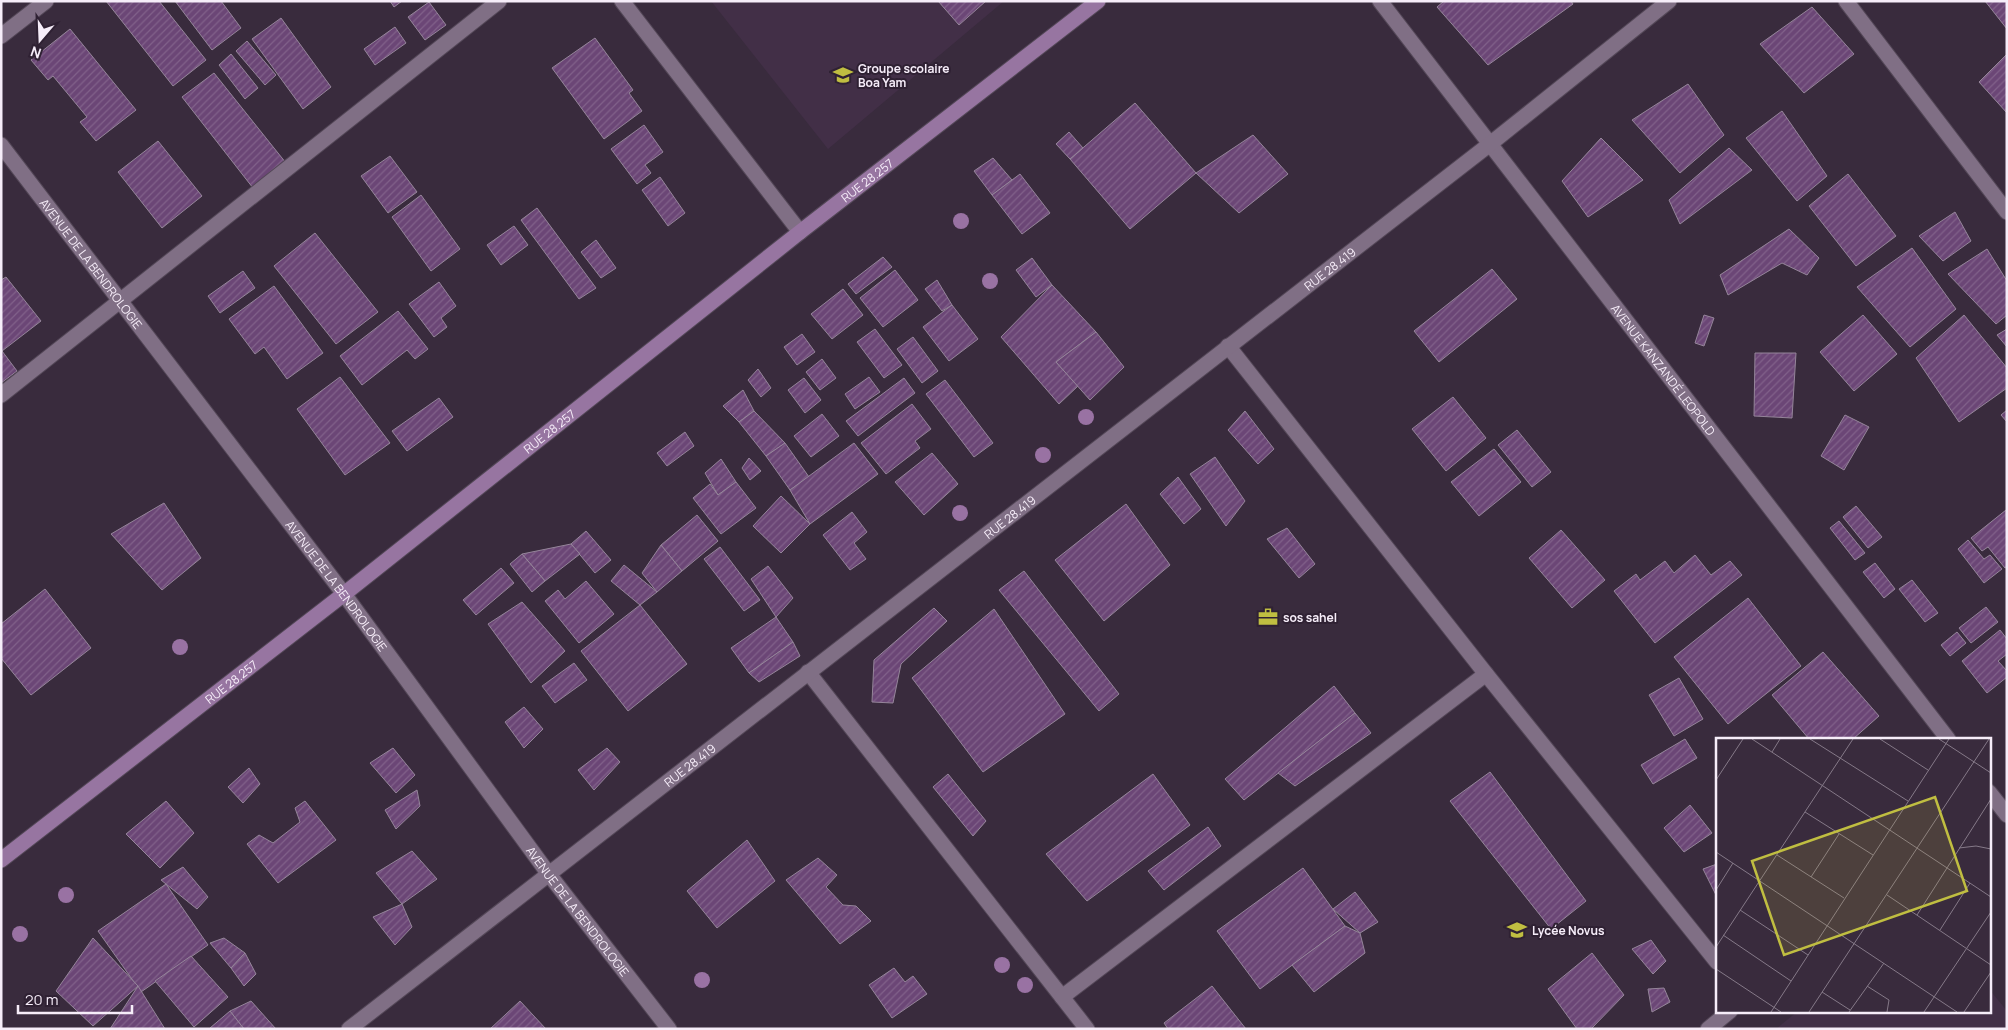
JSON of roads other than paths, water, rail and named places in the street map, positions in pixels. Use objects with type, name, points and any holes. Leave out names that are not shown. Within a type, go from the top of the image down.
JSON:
[{"type":"street","points":[[1,36],[46,1]]},
{"type":"street","points":[[1,395],[499,1]]},
{"type":"street","points":[[622,1],[800,232]]},
{"type":"street","name":"RUE 28.257","points":[[1,860],[344,594],[800,232],[1098,1]]},
{"type":"street","name":"AVENUE KANZANDÉ LEOPOLD","points":[[1380,1],[1947,738]]},
{"type":"street","name":"RUE 28.419","points":[[349,1029],[1490,144],[1669,1]]},
{"type":"street","points":[[1846,1],[2007,212]]},
{"type":"street","name":"AVENUE DE LA BENDROLOGIE","points":[[1,144],[344,594],[548,873],[669,1029]]},
{"type":"street","points":[[1228,346],[1486,674],[1716,961]]},
{"type":"street","points":[[808,672],[1087,1029]]},
{"type":"street","points":[[1062,997],[1486,674]]},
{"type":"street","points":[[1990,793],[2000,808]]},
{"type":"street","points":[[1708,1029],[1729,1012]]},
{"type":"place","name":"Groupe scolaire Boa Yam","points":[[843,75]]},
{"type":"place","name":"sos sahel","points":[[1268,617]]},
{"type":"place","name":"Lycée Novus","points":[[1517,930]]}]
